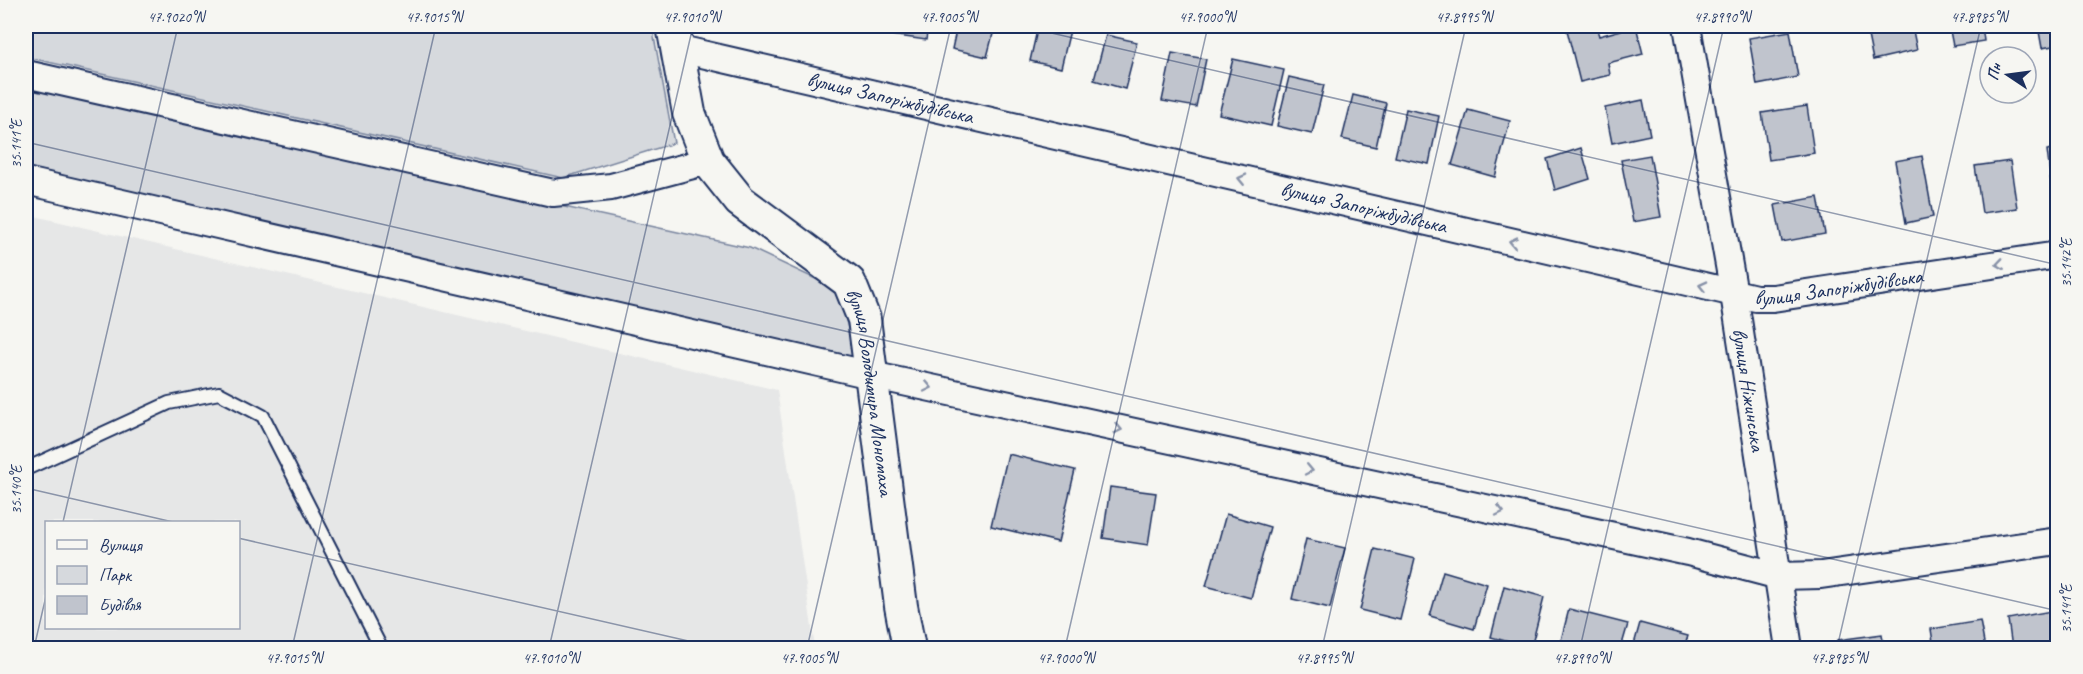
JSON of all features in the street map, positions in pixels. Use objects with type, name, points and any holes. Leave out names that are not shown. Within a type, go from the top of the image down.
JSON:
[{"type":"street","name":"вулиця Ніжинська","points":[[1687,26],[1734,294],[1789,648]]},
{"type":"street","name":"вулиця Запоріжбудівська","points":[[674,37],[1734,294],[1773,298],[2058,255]]},
{"type":"street","name":"вулиця Володимира Мономаха","points":[[674,37],[688,113],[708,161],[740,201],[849,282],[864,319],[901,606],[909,648]]},
{"type":"street","points":[[26,74],[553,193],[611,187],[708,161]]},
{"type":"street","points":[[26,181],[871,375],[1688,552],[1779,576],[1821,575],[2058,541]]},
{"type":"lane","points":[[26,469],[169,403],[219,393],[263,416],[381,648]]},
{"type":"shaded area","points":[[26,214],[777,390],[815,648],[26,648]]},
{"type":"green space","points":[[26,26],[652,26],[674,143],[563,178],[26,57]]},
{"type":"green space","points":[[26,88],[750,248],[837,289],[857,360],[26,167]]},
{"type":"building","points":[[892,26],[928,26],[926,40],[891,35]]},
{"type":"building","points":[[957,26],[995,26],[987,57],[952,49]]},
{"type":"building","points":[[1038,26],[1071,26],[1061,68],[1030,61]]},
{"type":"building","points":[[1596,26],[1599,36],[1636,26],[1643,54],[1608,63],[1610,75],[1580,82],[1567,30]]},
{"type":"building","points":[[1866,26],[1912,26],[1917,50],[1873,60]]},
{"type":"building","points":[[1949,26],[1982,26],[1984,41],[1953,46]]},
{"type":"building","points":[[2038,26],[2058,26],[2058,45],[2042,48]]},
{"type":"building","points":[[1790,31],[1798,77],[1757,85],[1749,38]]},
{"type":"building","points":[[1106,35],[1137,42],[1125,89],[1094,80]]},
{"type":"building","points":[[1172,53],[1206,59],[1196,107],[1162,101]]},
{"type":"building","points":[[1233,59],[1284,70],[1271,126],[1219,114]]},
{"type":"building","points":[[1289,77],[1324,85],[1312,134],[1277,126]]},
{"type":"building","points":[[1353,95],[1386,103],[1376,147],[1342,139]]},
{"type":"building","points":[[1643,100],[1650,135],[1612,143],[1605,108]]},
{"type":"building","points":[[1807,106],[1814,153],[1769,160],[1762,113]]},
{"type":"building","points":[[1406,109],[1439,116],[1429,164],[1395,157]]},
{"type":"building","points":[[1468,110],[1510,121],[1495,177],[1452,165]]},
{"type":"building","points":[[1581,148],[1590,179],[1555,190],[1547,159]]},
{"type":"building","points":[[2058,148],[2058,199],[2053,199],[2047,150]]},
{"type":"building","points":[[1650,155],[1661,217],[1633,222],[1621,160]]},
{"type":"building","points":[[1922,156],[1933,217],[1906,223],[1895,161]]},
{"type":"building","points":[[2010,161],[2017,208],[1982,213],[1975,166]]},
{"type":"building","points":[[1818,197],[1825,234],[1782,242],[1775,205]]},
{"type":"building","points":[[1008,454],[1075,470],[1058,542],[991,526]]},
{"type":"building","points":[[1110,487],[1156,493],[1148,545],[1103,538]]},
{"type":"building","points":[[1226,514],[1270,527],[1251,598],[1206,586]]},
{"type":"building","points":[[1306,539],[1345,548],[1330,608],[1292,599]]},
{"type":"building","points":[[1375,549],[1415,559],[1400,620],[1360,610]]},
{"type":"building","points":[[1443,571],[1487,584],[1474,629],[1430,616]]},
{"type":"building","points":[[1504,586],[1544,597],[1531,648],[1491,637]]},
{"type":"building","points":[[1569,609],[1628,624],[1621,648],[1559,648]]},
{"type":"building","points":[[2051,611],[2058,648],[2012,648],[2008,619]]},
{"type":"building","points":[[1980,621],[1985,648],[1934,648],[1931,629]]},
{"type":"building","points":[[1640,623],[1688,636],[1684,648],[1633,648]]},
{"type":"building","points":[[1882,634],[1884,648],[1839,648],[1838,640]]}]
